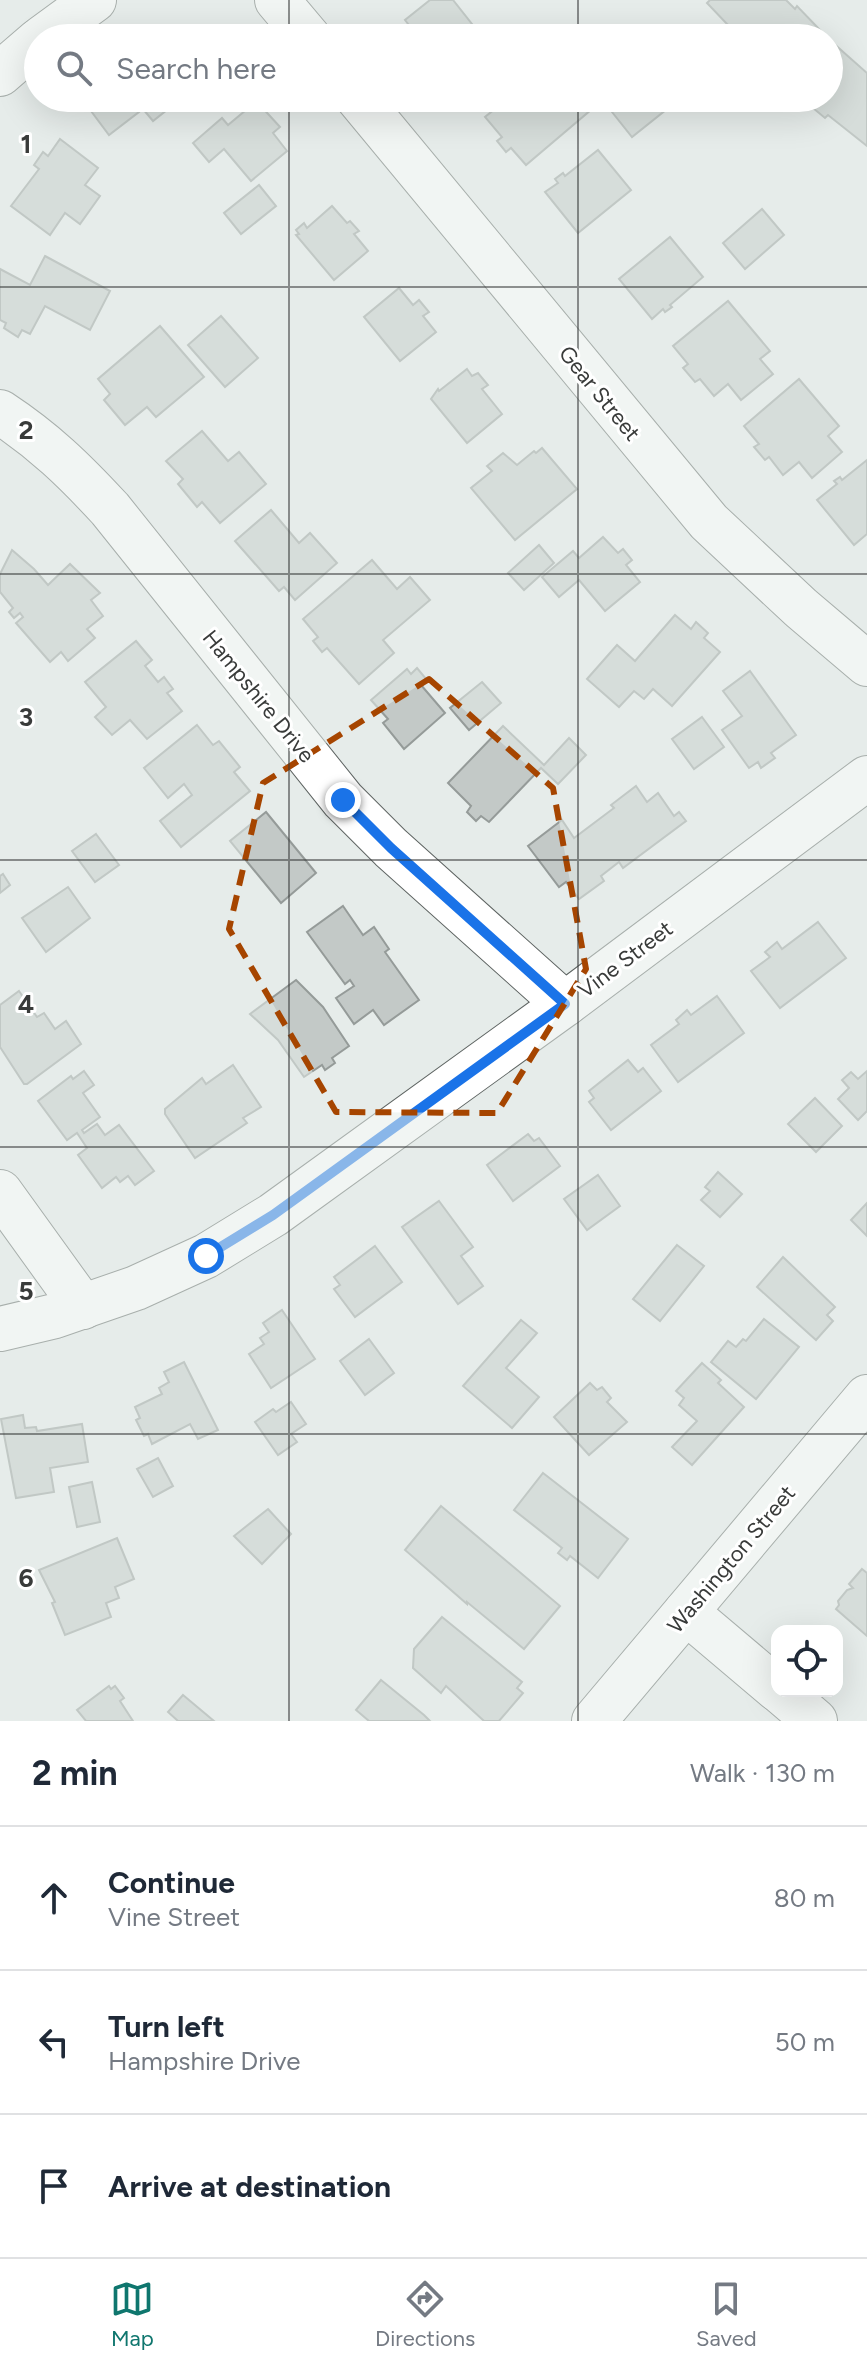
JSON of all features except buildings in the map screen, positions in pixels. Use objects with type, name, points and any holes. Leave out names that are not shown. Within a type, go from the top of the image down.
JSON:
[{"type":"street","points":[[62,24],[94,0]]},
{"type":"street","points":[[277,0],[297,24]]},
{"type":"street","points":[[0,74],[24,54]]},
{"type":"street","name":"Gear Street","points":[[370,112],[709,522],[753,565],[867,664]]},
{"type":"street","name":"Hampshire Drive","points":[[0,412],[71,466],[110,509],[343,800],[391,848],[565,1004]]},
{"type":"street","name":"Vine Street","points":[[0,1329],[83,1307],[136,1288],[206,1256],[273,1215],[565,1004],[867,778]]},
{"type":"street","points":[[0,1192],[83,1307]]},
{"type":"street","name":"Washington Street","points":[[594,1721],[867,1397]]},
{"type":"street","points":[[686,1612],[771,1684]]},
{"type":"street","points":[[786,1697],[815,1721]]},
{"type":"highlighted area","points":[[429,679],[553,788],[586,969],[497,1113],[336,1112],[229,929],[263,783]]},
{"type":"route","points":[[206,1256],[273,1215],[565,1004],[391,848],[343,800]]}]
